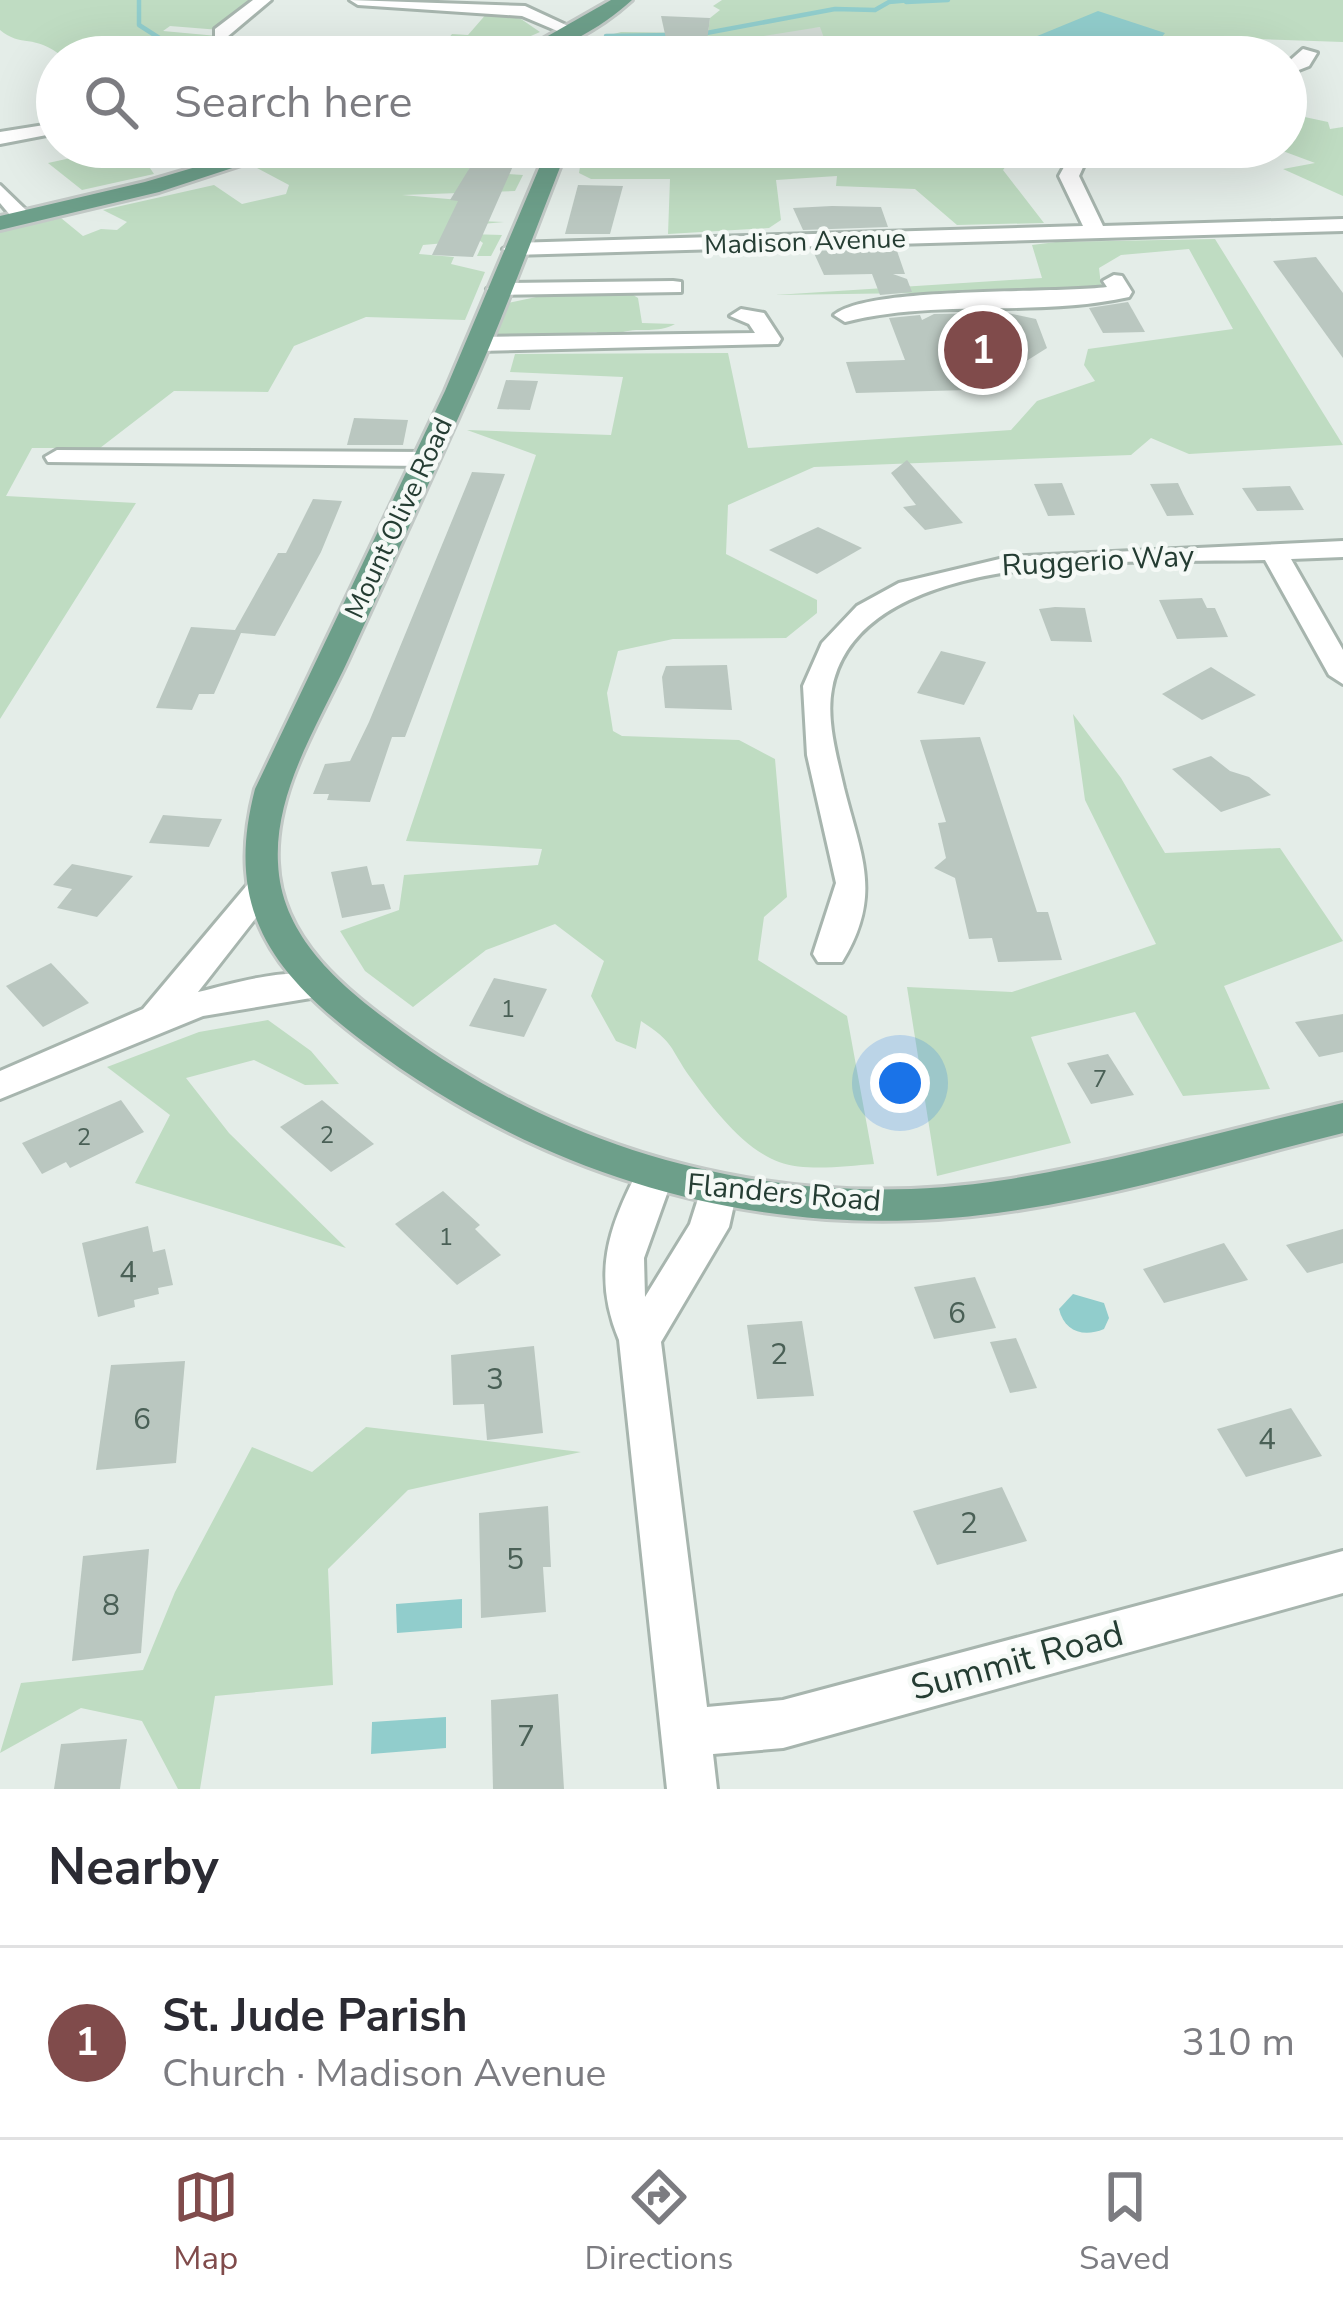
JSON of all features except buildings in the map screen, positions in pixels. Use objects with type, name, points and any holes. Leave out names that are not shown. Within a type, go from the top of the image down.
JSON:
[{"type":"main road","points":[[583,36],[623,0]]},
{"type":"main road","points":[[11,220],[217,168]]},
{"type":"main road","name":"Mount Olive Road","points":[[289,947],[260,892],[259,837],[277,776],[478,344],[549,168]]},
{"type":"main road","name":"Flanders Road","points":[[289,947],[323,986],[388,1042],[472,1101],[568,1148],[654,1178],[718,1191],[846,1202],[970,1200],[1049,1187],[1343,1118]]},
{"type":"street","points":[[220,33],[262,0]]},
{"type":"street","points":[[358,0],[516,5],[575,36]]},
{"type":"street","points":[[0,138],[36,132]]},
{"type":"street","points":[[1073,168],[1069,176],[1097,234]]},
{"type":"street","points":[[0,191],[11,220]]},
{"type":"street","name":"Madison Avenue","points":[[513,248],[1343,225]]},
{"type":"street","points":[[845,315],[876,305],[1055,300],[1121,292],[1114,280]]},
{"type":"street","points":[[498,290],[673,287]]},
{"type":"street","points":[[478,344],[770,339],[755,317],[741,316]]},
{"type":"street","points":[[57,457],[426,459]]},
{"type":"street","name":"Ruggerio Way","points":[[830,954],[852,891],[817,718],[817,692],[829,657],[860,620],[923,584],[992,566],[1343,549]]},
{"type":"street","points":[[1274,552],[1343,675]]},
{"type":"street","points":[[148,1018],[194,976],[260,892]]},
{"type":"street","points":[[0,1086],[148,1018],[236,993],[323,986]]},
{"type":"street","points":[[654,1178],[624,1257],[621,1302],[640,1340],[692,1789]]},
{"type":"street","points":[[640,1340],[709,1227],[718,1191]]},
{"type":"street","name":"Summit Road","points":[[687,1733],[783,1724],[1343,1572]]},
{"type":"shaded area","points":[[821,27],[825,36],[665,36]]},
{"type":"green space","points":[[0,0],[258,0],[220,30],[170,26],[163,31],[217,36],[36,36],[36,43],[0,30]]},
{"type":"green space","points":[[722,0],[1343,0],[1343,42],[1307,41],[1307,36],[823,36],[820,27],[763,36],[610,36],[621,32],[708,33],[710,18],[720,10],[713,6]]},
{"type":"green space","points":[[488,12],[521,19],[540,32],[450,36],[468,35]]},
{"type":"green space","points":[[1307,118],[1328,122],[1330,129],[1343,127],[1343,196],[1283,169],[1315,163],[1307,160]]},
{"type":"green space","points":[[54,168],[150,168],[154,174],[82,190]]},
{"type":"green space","points":[[257,168],[470,168],[523,175],[515,191],[402,195],[460,200],[453,220],[504,222],[482,224],[469,234],[502,235],[491,256],[477,256],[483,243],[479,240],[423,245],[419,254],[454,257],[451,264],[485,272],[465,320],[366,317],[294,346],[268,392],[174,391],[100,448],[32,448],[6,496],[136,503],[0,719],[0,232],[61,218],[83,236],[101,229],[117,230],[127,222],[103,210],[214,185],[242,204],[286,194],[289,185]]},
{"type":"green space","points":[[580,168],[1005,168],[1044,223],[957,225],[915,189],[836,186],[837,176],[776,180],[781,220],[769,228],[668,234],[670,179],[591,179],[579,173]]},
{"type":"green space","points":[[1215,239],[1343,445],[1189,454],[1151,438],[1131,455],[814,467],[728,505],[726,554],[817,600],[817,613],[786,638],[673,639],[618,651],[607,693],[613,731],[622,736],[739,740],[775,759],[787,897],[764,917],[758,960],[847,1016],[874,1164],[802,1167],[779,1162],[753,1147],[718,1113],[652,1028],[641,1021],[636,1049],[616,1041],[591,996],[604,961],[555,924],[486,950],[413,1007],[365,971],[340,931],[399,910],[404,875],[538,865],[542,849],[406,841],[536,455],[467,430],[611,435],[623,377],[510,372],[515,354],[728,353],[748,448],[1011,430],[1037,401],[1095,381],[1084,365],[1088,349],[1233,329],[1189,249],[1121,255],[1099,268],[1101,285],[1051,291],[775,295],[1042,278],[1032,245]]},
{"type":"green space","points":[[630,293],[638,298],[642,323],[675,324],[597,340],[592,340],[601,335],[596,332],[493,339],[508,303],[541,296]]},
{"type":"green space","points":[[1073,714],[1121,778],[1165,853],[1280,848],[1343,941],[1224,986],[1270,1089],[1183,1096],[1135,1012],[1031,1037],[1071,1143],[937,1176],[907,987],[1012,992],[1156,944],[1085,800]]},
{"type":"green space","points":[[268,1020],[311,1051],[339,1084],[305,1085],[254,1060],[186,1078],[229,1133],[346,1248],[135,1183],[170,1115],[107,1067],[199,1032]]},
{"type":"green space","points":[[366,1427],[581,1452],[408,1490],[328,1569],[333,1685],[215,1696],[200,1789],[178,1789],[142,1721],[81,1708],[0,1753],[21,1683],[143,1670],[175,1592],[252,1447],[312,1472]]},
{"type":"water","points":[[1098,11],[1165,33],[1162,36],[1037,36]]},
{"type":"water","points":[[1073,1294],[1104,1303],[1109,1318],[1104,1329],[1082,1332],[1065,1323],[1059,1309]]},
{"type":"water","points":[[462,1599],[462,1628],[397,1633],[396,1604]]},
{"type":"water","points":[[446,1717],[446,1748],[371,1754],[372,1722]]},
{"type":"waterway","points":[[139,0],[139,25],[156,36]]},
{"type":"waterway","points":[[701,34],[835,9],[875,10],[889,2],[911,0]]},
{"type":"waterway","points":[[906,2],[948,0]]},
{"type":"waterway","points":[[606,36],[672,35]]},
{"type":"place","name":"St. Jude Parish","points":[[983,350]]}]
